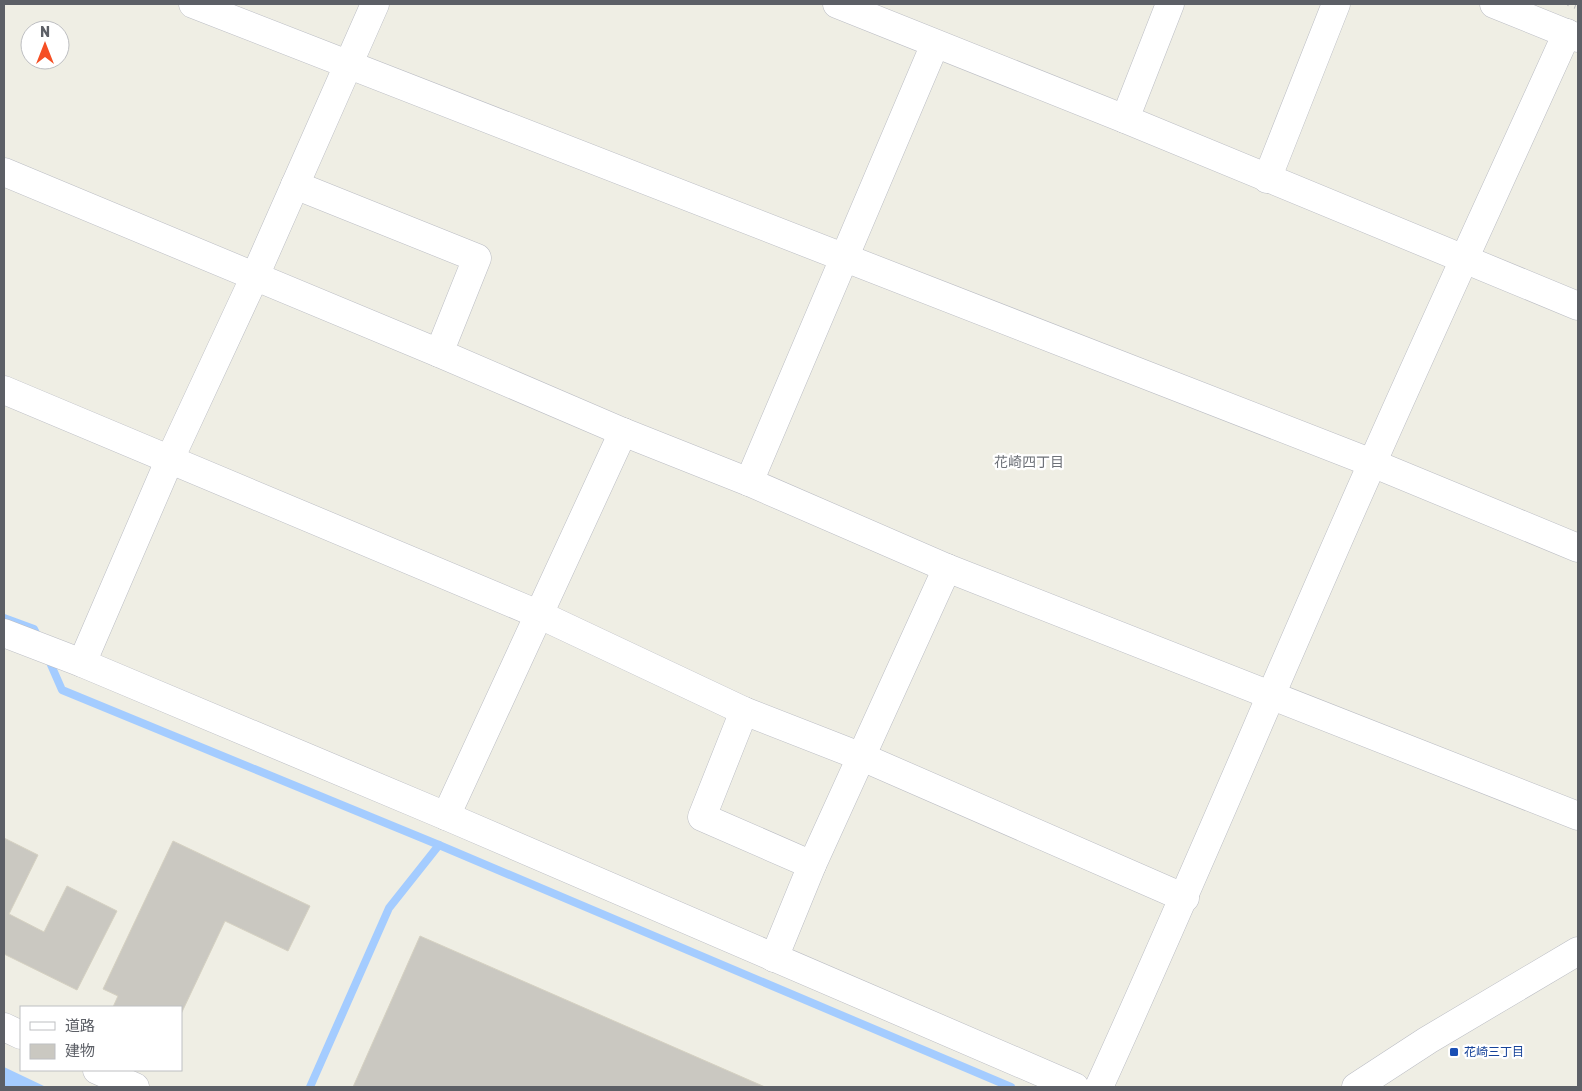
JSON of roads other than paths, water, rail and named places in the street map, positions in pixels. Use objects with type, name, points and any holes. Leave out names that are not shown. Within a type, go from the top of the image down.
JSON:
[{"type":"street","points":[[193,4],[348,66],[1372,463],[1578,548]]},
{"type":"street","points":[[82,663],[169,461],[255,276],[375,4]]},
{"type":"street","points":[[837,4],[1125,119],[1578,306]]},
{"type":"street","points":[[1125,119],[1170,4]]},
{"type":"street","points":[[1267,179],[1336,4]]},
{"type":"street","points":[[1099,1087],[1185,898],[1270,696],[1372,463],[1465,259],[1572,35],[1494,4]]},
{"type":"street","points":[[749,482],[935,44]]},
{"type":"street","points":[[4,172],[439,353],[623,432],[749,482],[947,568],[1578,816]]},
{"type":"street","points":[[295,185],[477,258],[439,353]]},
{"type":"street","points":[[4,390],[169,461],[538,614],[744,711],[862,757],[1185,898]]},
{"type":"street","points":[[446,816],[623,432]]},
{"type":"street","points":[[774,958],[812,865],[947,568]]},
{"type":"street","points":[[4,633],[82,663],[446,816],[1075,1087]]},
{"type":"street","points":[[744,711],[702,817],[812,865]]},
{"type":"street","points":[[1356,1087],[1428,1040],[1578,951]]},
{"type":"street","points":[[4,1027],[20,1035]]},
{"type":"street","points":[[99,1071],[135,1087]]},
{"type":"water","points":[[4,1067],[46,1087],[4,1087]]},
{"type":"waterway","points":[[4,618],[34,629],[39,639]]},
{"type":"waterway","points":[[48,658],[62,690],[439,845],[1011,1087]]},
{"type":"waterway","points":[[310,1087],[389,908],[439,845]]},
{"type":"railway","points":[[1568,4],[1578,8]]},
{"type":"place","name":"花崎三丁目","points":[[1454,1052]]},
{"type":"district","name":"花崎四丁目","points":[[1029,462]]}]
